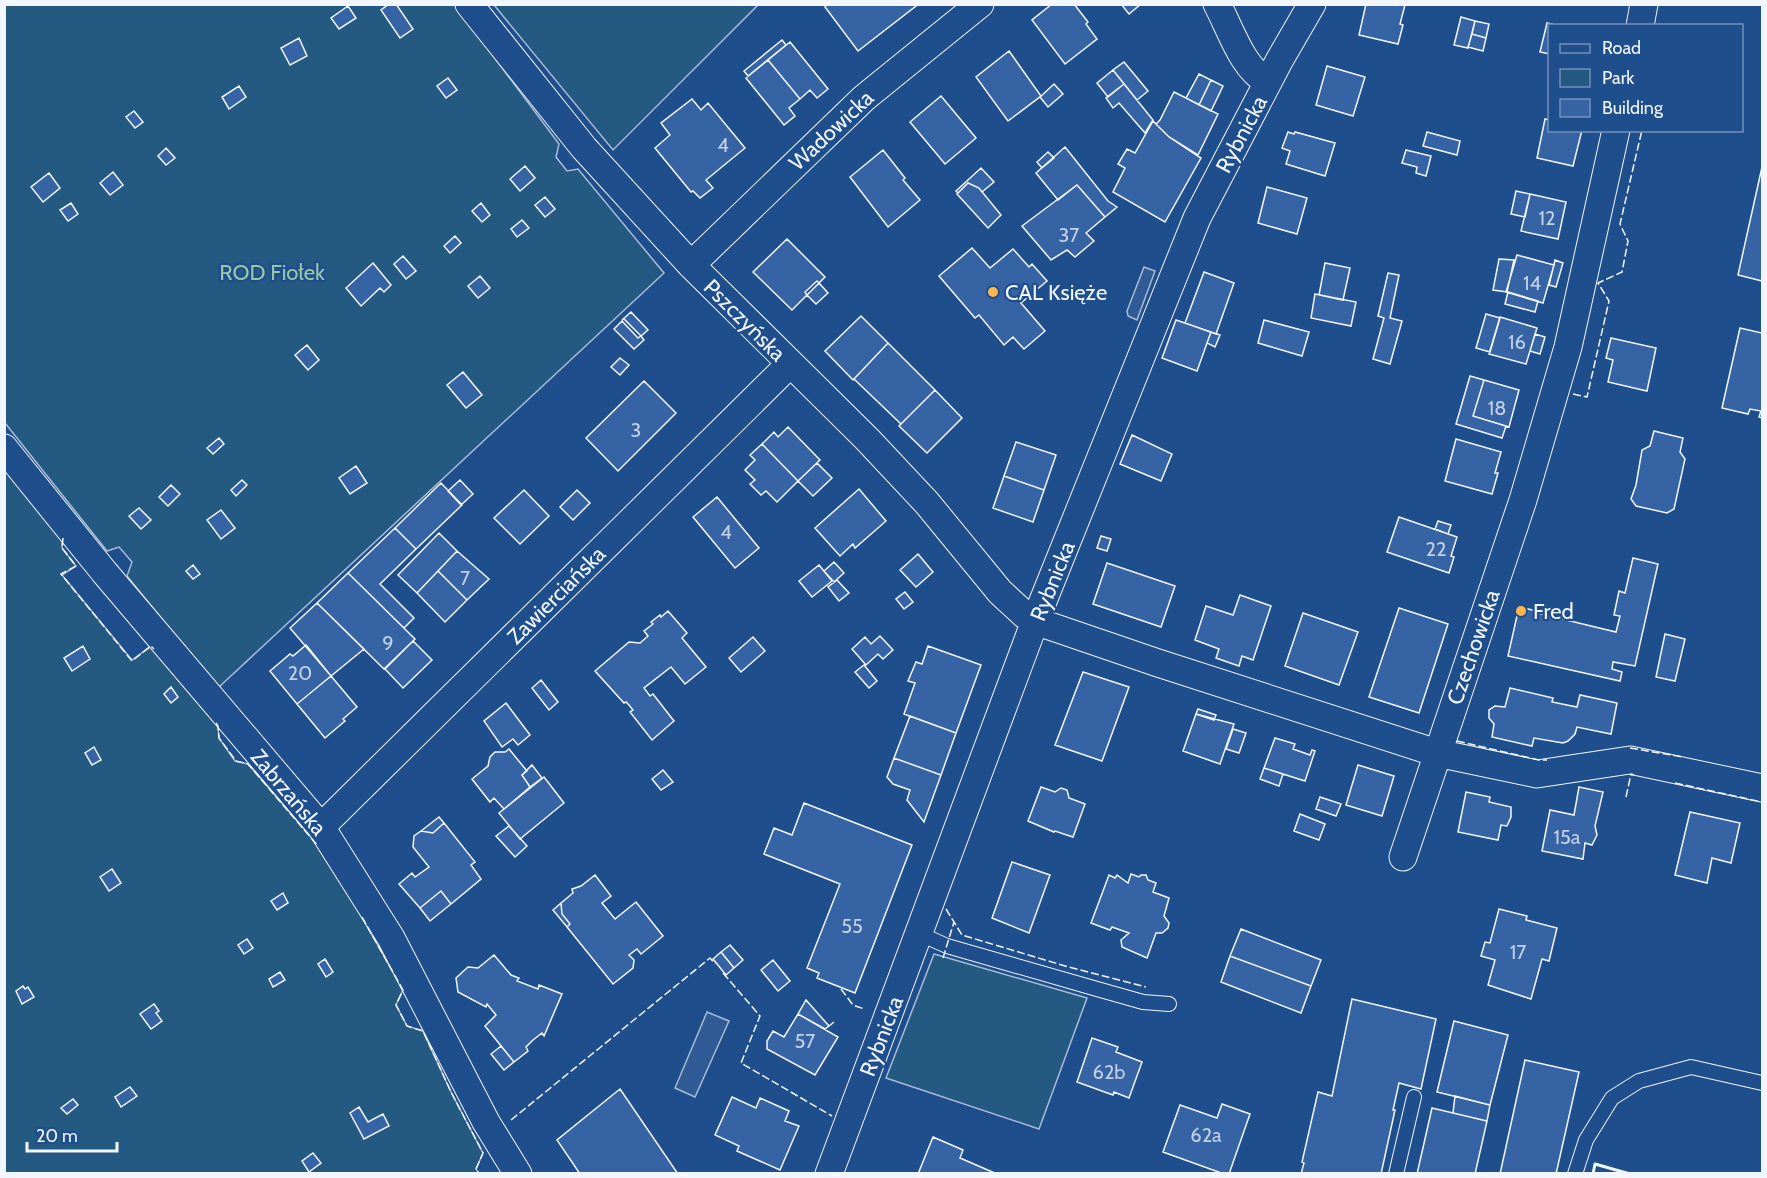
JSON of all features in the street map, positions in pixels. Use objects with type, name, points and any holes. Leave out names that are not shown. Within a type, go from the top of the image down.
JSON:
[{"type":"street","name":"Pszczyńska","points":[[469,4],[584,148],[691,266],[867,439],[1000,592],[1024,615],[1035,621]]},
{"type":"street","name":"Wadowicka","points":[[691,266],[864,98],[980,4]]},
{"type":"street","points":[[1217,4],[1248,64],[1258,76],[1268,82]]},
{"type":"street","name":"Rybnicka","points":[[829,1173],[1035,621],[1197,218],[1268,82],[1312,4]]},
{"type":"street","points":[[1640,24],[1644,4]]},
{"type":"street","name":"Czechowicka","points":[[1403,857],[1523,500],[1559,378],[1568,347],[1616,132]]},
{"type":"street","name":"Zawierciańska","points":[[321,827],[790,364]]},
{"type":"street","name":"Zabrzańska","points":[[4,448],[98,564],[321,827],[391,938],[486,1122],[519,1173]]},
{"type":"street","points":[[1035,621],[1437,753],[1537,774],[1630,760],[1762,788]]},
{"type":"lane","points":[[920,933],[947,946],[1086,986],[1143,1002],[1169,1004]]},
{"type":"lane","points":[[1575,1173],[1586,1140],[1612,1098],[1639,1082],[1691,1067],[1762,1083]]},
{"type":"lane","points":[[1396,1173],[1414,1097]]},
{"type":"green space","name":"ROD Fiołek","points":[[4,5],[455,5],[559,144],[556,157],[567,171],[578,169],[664,273],[218,688],[127,576],[132,562],[119,547],[107,551],[5,423]]},
{"type":"green space","points":[[494,5],[758,5],[613,150]]},
{"type":"green space","points":[[4,466],[63,537],[62,548],[76,566],[62,575],[132,660],[151,646],[218,726],[219,738],[235,761],[248,764],[318,845],[337,873],[403,990],[396,1005],[407,1026],[423,1031],[483,1153],[476,1169],[479,1173],[5,1173]]},
{"type":"green space","points":[[934,954],[1087,998],[1039,1129],[886,1078]]},
{"type":"shaded area","points":[[1144,267],[1155,271],[1137,320],[1128,316],[1127,311]]},
{"type":"shaded area","points":[[707,1012],[729,1021],[695,1097],[675,1088]]},
{"type":"building","points":[[389,4],[396,4],[413,29],[400,38],[381,10]]},
{"type":"building","points":[[827,4],[915,4],[916,6],[858,51],[825,7]]},
{"type":"building","points":[[1052,4],[1074,4],[1088,22],[1086,24],[1097,39],[1065,64],[1032,20]]},
{"type":"building","points":[[1121,4],[1141,4],[1129,14]]},
{"type":"building","points":[[1366,4],[1405,5],[1398,44],[1359,35]]},
{"type":"building","points":[[348,6],[356,18],[339,29],[331,18]]},
{"type":"building","points":[[1461,17],[1475,21],[1468,48],[1454,45]]},
{"type":"building","points":[[1475,21],[1489,24],[1486,38],[1472,34]]},
{"type":"building","points":[[1547,23],[1551,24],[1548,24],[1548,54],[1540,52]]},
{"type":"building","points":[[1472,34],[1486,38],[1483,51],[1468,47]]},
{"type":"building","points":[[299,38],[307,56],[290,65],[281,48]]},
{"type":"building","points":[[782,40],[786,45],[748,76],[744,71]]},
{"type":"building","points":[[790,42],[828,89],[817,98],[810,90],[800,99],[768,60]]},
{"type":"building","points":[[1009,51],[1041,96],[1008,121],[976,77]]},
{"type":"building","points":[[768,60],[800,99],[789,108],[795,116],[784,125],[746,78]]},
{"type":"building","points":[[1124,62],[1148,91],[1137,100],[1113,70]]},
{"type":"building","points":[[1327,66],[1365,77],[1353,116],[1316,105]]},
{"type":"building","points":[[1113,70],[1124,84],[1108,97],[1097,83]]},
{"type":"building","points":[[1199,74],[1211,80],[1199,105],[1186,98]]},
{"type":"building","points":[[448,78],[457,90],[446,98],[437,86]]},
{"type":"building","points":[[1211,80],[1223,86],[1211,111],[1199,105]]},
{"type":"building","points":[[1054,84],[1063,94],[1048,107],[1040,97]]},
{"type":"building","points":[[1124,84],[1153,120],[1145,133],[1119,103],[1113,108],[1106,98]]},
{"type":"building","points":[[239,86],[246,97],[229,109],[222,97]]},
{"type":"building","points":[[1174,92],[1218,114],[1198,155],[1169,137],[1156,124]]},
{"type":"building","points":[[941,96],[976,138],[945,164],[910,122]]},
{"type":"building","points":[[692,99],[701,110],[708,103],[745,148],[706,180],[713,188],[700,198],[693,191],[691,192],[655,148],[670,135],[661,123]]},
{"type":"building","points":[[134,111],[143,122],[135,128],[126,117]]},
{"type":"building","points":[[1545,119],[1548,120],[1548,132],[1582,132],[1573,166],[1537,158]]},
{"type":"building","points":[[1153,121],[1169,137],[1201,158],[1165,222],[1113,192],[1125,168],[1118,164],[1127,149],[1135,153]]},
{"type":"building","points":[[1288,132],[1335,143],[1325,176],[1286,164],[1290,151],[1282,148]]},
{"type":"building","points":[[1427,132],[1460,141],[1457,155],[1423,146]]},
{"type":"building","points":[[1065,147],[1108,201],[1117,207],[1105,217],[1077,185],[1058,200],[1036,173]]},
{"type":"building","points":[[166,148],[175,158],[166,165],[158,156]]},
{"type":"building","points":[[883,150],[920,200],[888,227],[850,177]]},
{"type":"building","points":[[1406,150],[1431,156],[1426,176],[1416,173],[1417,167],[1402,163]]},
{"type":"building","points":[[1048,152],[1054,158],[1042,168],[1037,162]]},
{"type":"building","points":[[525,166],[535,178],[520,191],[510,179]]},
{"type":"building","points":[[1762,167],[1762,281],[1738,275]]},
{"type":"building","points":[[981,168],[994,182],[982,192],[968,183],[958,193],[956,191]]},
{"type":"building","points":[[113,172],[123,185],[110,195],[100,183]]},
{"type":"building","points":[[49,173],[60,188],[43,202],[31,187]]},
{"type":"building","points":[[968,183],[979,188],[1001,215],[988,228],[957,194]]},
{"type":"building","points":[[1077,185],[1105,217],[1086,233],[1094,241],[1075,257],[1067,250],[1051,260],[1022,226]]},
{"type":"building","points":[[1267,187],[1307,198],[1297,234],[1258,223]]},
{"type":"building","points":[[1516,191],[1530,194],[1525,217],[1511,214]]},
{"type":"building","points":[[1530,194],[1566,202],[1558,239],[1521,231]]},
{"type":"building","points":[[545,197],[555,209],[545,217],[535,205]]},
{"type":"building","points":[[71,203],[78,214],[68,221],[60,210]]},
{"type":"building","points":[[481,203],[490,215],[482,222],[472,211]]},
{"type":"building","points":[[522,220],[529,228],[517,237],[511,229]]},
{"type":"building","points":[[455,236],[461,243],[450,253],[444,246]]},
{"type":"building","points":[[787,239],[825,277],[805,292],[807,295],[792,310],[753,272]]},
{"type":"building","name":"CAL Księże","points":[[972,248],[990,268],[1013,249],[1029,267],[1032,264],[1047,281],[1021,303],[1045,331],[1024,349],[1013,337],[1004,345],[979,315],[975,318],[939,276]]},
{"type":"building","points":[[1517,255],[1554,265],[1543,303],[1506,292]]},
{"type":"building","points":[[403,256],[416,271],[406,279],[394,264]]},
{"type":"building","points":[[1499,259],[1514,260],[1507,292],[1493,290]]},
{"type":"building","points":[[1555,260],[1563,263],[1556,287],[1549,285]]},
{"type":"building","points":[[373,263],[391,285],[384,292],[380,288],[361,306],[346,288]]},
{"type":"building","points":[[1325,263],[1350,268],[1343,300],[1319,295]]},
{"type":"building","points":[[1204,272],[1234,283],[1216,334],[1185,323]]},
{"type":"building","points":[[1388,273],[1399,275],[1390,318],[1402,321],[1390,364],[1373,359],[1384,318],[1378,316]]},
{"type":"building","points":[[480,276],[490,288],[478,298],[468,286]]},
{"type":"building","points":[[819,283],[828,293],[816,304],[807,295]]},
{"type":"building","points":[[1508,292],[1538,301],[1535,312],[1505,304]]},
{"type":"building","points":[[1315,294],[1356,302],[1351,326],[1311,318]]},
{"type":"building","points":[[631,312],[648,330],[641,336],[624,319],[622,320]]},
{"type":"building","points":[[1486,314],[1500,318],[1490,352],[1476,348]]},
{"type":"building","points":[[861,316],[888,343],[853,380],[825,351]]},
{"type":"building","points":[[1500,317],[1537,328],[1526,364],[1489,354]]},
{"type":"building","points":[[1176,320],[1211,332],[1197,371],[1162,358]]},
{"type":"building","points":[[1264,320],[1309,332],[1302,356],[1258,343]]},
{"type":"building","points":[[622,321],[638,338],[641,336],[644,340],[634,349],[614,329]]},
{"type":"building","points":[[1740,328],[1762,333],[1762,418],[1759,417],[1761,411],[1750,409],[1748,414],[1722,408]]},
{"type":"building","points":[[1211,332],[1220,335],[1215,347],[1207,343]]},
{"type":"building","points":[[1535,334],[1545,337],[1540,354],[1530,351]]},
{"type":"building","points":[[1611,338],[1656,348],[1647,391],[1608,382],[1613,360],[1606,358]]},
{"type":"building","points":[[888,343],[935,390],[901,424],[854,379]]},
{"type":"building","points":[[307,345],[319,360],[308,370],[295,355]]},
{"type":"building","points":[[620,358],[629,365],[620,375],[611,367]]},
{"type":"building","points":[[463,372],[482,395],[466,408],[447,385]]},
{"type":"building","points":[[1470,376],[1484,380],[1473,416],[1506,426],[1502,438],[1456,424]]},
{"type":"building","points":[[1484,380],[1519,390],[1509,427],[1473,416]]},
{"type":"building","points":[[644,381],[676,413],[618,471],[586,438]]},
{"type":"building","points":[[935,390],[962,418],[927,453],[899,426]]},
{"type":"building","points":[[788,427],[820,460],[798,481],[762,444],[774,432],[778,437]]},
{"type":"building","points":[[1654,431],[1683,438],[1680,452],[1685,459],[1674,509],[1667,513],[1636,506],[1631,499],[1636,485],[1642,450],[1650,446]]},
{"type":"building","points":[[1132,435],[1172,454],[1161,481],[1120,464]]},
{"type":"building","points":[[219,438],[224,444],[213,454],[207,448]]},
{"type":"building","points":[[1456,439],[1501,452],[1492,494],[1445,481]]},
{"type":"building","points":[[1016,442],[1056,455],[1044,490],[1004,476]]},
{"type":"building","points":[[762,444],[798,481],[777,502],[766,491],[761,495],[750,484],[755,480],[745,470],[755,460],[750,455]]},
{"type":"building","points":[[817,463],[832,478],[813,496],[798,481]]},
{"type":"building","points":[[356,466],[367,483],[350,494],[339,478]]},
{"type":"building","points":[[1004,476],[1044,490],[1033,522],[993,508]]},
{"type":"building","points":[[242,480],[247,485],[236,496],[231,490]]},
{"type":"building","points":[[460,480],[473,494],[461,505],[448,491]]},
{"type":"building","points":[[441,483],[462,505],[416,549],[395,528]]},
{"type":"building","points":[[171,485],[180,494],[168,506],[159,497]]},
{"type":"building","points":[[859,489],[886,521],[855,548],[853,544],[840,556],[815,528]]},
{"type":"building","points":[[524,490],[549,516],[520,544],[494,518]]},
{"type":"building","points":[[577,490],[590,503],[573,520],[560,507]]},
{"type":"building","points":[[717,497],[759,548],[735,568],[693,517]]},
{"type":"building","points":[[139,508],[151,520],[141,529],[129,516]]},
{"type":"building","points":[[221,510],[235,528],[221,539],[207,520]]},
{"type":"building","points":[[1399,517],[1457,537],[1449,573],[1387,552]]},
{"type":"building","points":[[1438,521],[1451,525],[1448,534],[1435,529]]},
{"type":"building","points":[[395,528],[416,549],[380,584],[414,618],[404,628],[348,573]]},
{"type":"building","points":[[439,533],[457,551],[417,593],[398,575]]},
{"type":"building","points":[[1101,536],[1111,539],[1107,551],[1097,548]]},
{"type":"building","points":[[457,551],[489,579],[467,600],[438,571]]},
{"type":"building","points":[[918,554],[933,572],[916,587],[900,570]]},
{"type":"building","points":[[1633,558],[1658,564],[1635,666],[1613,662],[1612,669],[1622,672],[1620,681],[1508,656],[1519,607],[1616,632],[1620,616],[1614,615],[1619,591],[1625,593]]},
{"type":"building","points":[[834,562],[844,573],[834,582],[824,571]]},
{"type":"building","points":[[1107,563],[1175,586],[1161,627],[1093,604]]},
{"type":"building","points":[[193,565],[200,574],[193,579],[186,571]]},
{"type":"building","points":[[819,565],[832,581],[812,597],[799,581]]},
{"type":"building","points":[[438,571],[467,600],[445,622],[417,593]]},
{"type":"building","points":[[348,573],[415,639],[384,669],[317,603]]},
{"type":"building","points":[[837,580],[849,593],[839,601],[828,587]]},
{"type":"building","points":[[905,592],[913,602],[904,609],[896,599]]},
{"type":"building","points":[[1240,595],[1271,606],[1253,660],[1242,656],[1239,666],[1216,658],[1219,649],[1195,640],[1206,606],[1233,615]]},
{"type":"building","points":[[317,603],[364,649],[331,676],[290,628]]},
{"type":"building","points":[[1399,608],[1448,624],[1419,713],[1369,697]]},
{"type":"building","points":[[668,611],[687,633],[682,638],[706,667],[685,684],[671,667],[644,688],[650,696],[653,694],[674,721],[652,740],[630,712],[633,710],[629,705],[624,703],[595,671],[629,642],[640,643],[648,636],[644,631],[653,624],[651,622]]},
{"type":"building","points":[[1303,613],[1358,632],[1339,685],[1285,666]]},
{"type":"building","points":[[1665,634],[1685,639],[1675,681],[1656,677]]},
{"type":"building","points":[[880,636],[893,650],[883,659],[878,654],[866,665],[852,649],[865,637],[871,644]]},
{"type":"building","points":[[753,637],[765,651],[741,672],[729,658]]},
{"type":"building","points":[[413,641],[432,660],[403,688],[385,669]]},
{"type":"building","points":[[306,645],[331,676],[297,704],[270,671],[290,654],[293,656]]},
{"type":"building","points":[[83,646],[90,659],[72,671],[64,658]]},
{"type":"building","points":[[928,646],[981,665],[956,733],[904,714],[915,683],[908,681],[916,662],[922,664]]},
{"type":"building","points":[[864,665],[877,681],[869,688],[855,672]]},
{"type":"building","points":[[1083,672],[1129,687],[1102,761],[1055,745]]},
{"type":"building","points":[[331,676],[357,707],[325,738],[297,704]]},
{"type":"building","points":[[541,680],[558,702],[549,710],[532,688]]},
{"type":"building","points":[[171,687],[178,697],[171,703],[164,694]]},
{"type":"building","points":[[1510,688],[1553,698],[1552,702],[1577,707],[1580,695],[1617,703],[1611,734],[1577,727],[1575,734],[1568,741],[1563,743],[1534,738],[1532,746],[1492,737],[1494,724],[1489,718],[1489,710],[1495,706],[1505,707]]},
{"type":"building","points":[[506,703],[530,735],[518,745],[513,739],[502,747],[484,721]]},
{"type":"building","points":[[1198,709],[1216,715],[1214,720],[1196,714]]},
{"type":"building","points":[[1196,714],[1234,724],[1220,764],[1183,751]]},
{"type":"building","points":[[910,716],[956,733],[941,775],[894,758]]},
{"type":"building","points":[[1233,729],[1246,733],[1239,753],[1226,749]]},
{"type":"building","points":[[1275,738],[1295,744],[1293,749],[1310,755],[1312,750],[1315,751],[1305,781],[1264,768]]},
{"type":"building","points":[[94,747],[101,760],[92,765],[85,753]]},
{"type":"building","points":[[509,749],[527,771],[522,775],[530,787],[504,809],[494,798],[490,802],[472,779],[488,766],[490,757],[495,752],[505,752]]},
{"type":"building","points":[[894,758],[941,775],[924,822],[907,800],[910,790],[893,784],[887,777]]},
{"type":"building","points":[[532,765],[542,778],[530,787],[522,775]]},
{"type":"building","points":[[1358,765],[1394,776],[1382,816],[1346,805]]},
{"type":"building","points":[[1264,768],[1283,774],[1279,786],[1260,779]]},
{"type":"building","points":[[663,770],[673,782],[661,790],[652,779]]},
{"type":"building","points":[[544,777],[564,803],[520,839],[499,813]]},
{"type":"building","points":[[1041,787],[1055,792],[1061,788],[1067,790],[1069,798],[1085,804],[1073,837],[1028,821]]},
{"type":"building","points":[[1579,787],[1603,792],[1595,826],[1597,835],[1592,845],[1585,843],[1583,859],[1542,851],[1550,810],[1574,815]]},
{"type":"building","points":[[1466,792],[1490,797],[1489,802],[1511,807],[1511,817],[1507,826],[1501,825],[1498,840],[1458,832]]},
{"type":"building","points":[[1320,797],[1341,804],[1336,816],[1316,809]]},
{"type":"building","points":[[804,803],[912,845],[855,993],[817,978],[819,973],[807,968],[840,884],[764,854],[774,828],[792,835]]},
{"type":"building","points":[[1690,812],[1740,823],[1731,863],[1712,858],[1707,883],[1675,875]]},
{"type":"building","points":[[1300,814],[1325,824],[1319,840],[1294,831]]},
{"type":"building","points":[[439,817],[444,823],[433,833],[421,831]]},
{"type":"building","points":[[444,823],[475,862],[471,865],[481,879],[451,904],[441,891],[420,908],[399,884],[412,873],[415,877],[429,867],[413,847],[414,836],[421,831],[433,833]]},
{"type":"building","points":[[509,826],[527,846],[515,857],[496,836]]},
{"type":"building","points":[[1012,862],[1050,875],[1029,933],[992,918]]},
{"type":"building","points":[[112,869],[121,883],[109,891],[100,877]]},
{"type":"building","points":[[1131,874],[1139,877],[1146,875],[1148,880],[1156,883],[1153,892],[1169,898],[1164,916],[1169,923],[1168,928],[1162,933],[1156,933],[1147,958],[1122,947],[1121,940],[1129,933],[1112,927],[1110,930],[1091,923],[1109,875],[1115,878],[1117,875],[1128,883]]},
{"type":"building","points":[[595,875],[611,896],[602,903],[615,919],[636,902],[663,936],[641,954],[637,949],[629,955],[634,960],[633,968],[613,984],[567,927],[570,924],[562,914],[561,903],[573,893],[572,889],[581,886]]},
{"type":"building","points":[[441,891],[451,904],[430,921],[420,908]]},
{"type":"building","points":[[283,893],[288,903],[277,910],[271,901]]},
{"type":"building","points":[[561,903],[562,914],[570,924],[567,927],[553,910]]},
{"type":"building","points":[[1499,909],[1527,916],[1526,920],[1557,928],[1549,961],[1542,959],[1531,999],[1488,985],[1495,960],[1481,956],[1485,942],[1490,943]]},
{"type":"building","points":[[1241,929],[1321,960],[1311,986],[1230,956]]},
{"type":"building","points":[[247,939],[253,948],[244,954],[238,945]]},
{"type":"building","points":[[730,945],[743,960],[734,968],[721,952]]},
{"type":"building","points":[[721,952],[734,968],[726,975],[713,959]]},
{"type":"building","points":[[494,955],[511,975],[519,978],[517,981],[538,989],[539,985],[562,994],[544,1036],[542,1033],[533,1040],[526,1047],[528,1051],[514,1062],[485,1026],[496,1015],[487,1004],[486,1007],[458,992],[456,978],[468,967],[478,968]]},
{"type":"building","points":[[1230,956],[1311,986],[1301,1013],[1221,982]]},
{"type":"building","points":[[325,959],[333,972],[326,977],[318,964]]},
{"type":"building","points":[[773,960],[790,981],[778,991],[761,970]]},
{"type":"building","points":[[280,972],[285,980],[273,987],[269,979]]},
{"type":"building","points":[[23,986],[25,989],[28,987],[34,997],[22,1004],[16,991]]},
{"type":"building","points":[[1352,999],[1436,1019],[1421,1089],[1399,1083],[1381,1174],[1301,1174],[1318,1092],[1332,1096]]},
{"type":"building","points":[[806,1000],[829,1026],[825,1029],[798,1014]]},
{"type":"building","points":[[154,1004],[159,1011],[156,1013],[162,1021],[151,1029],[140,1014]]},
{"type":"building","points":[[798,1014],[838,1037],[815,1075],[767,1049],[767,1041],[773,1031],[784,1037]]},
{"type":"building","points":[[1454,1021],[1508,1035],[1490,1105],[1437,1092]]},
{"type":"building","points":[[1092,1038],[1118,1047],[1116,1052],[1142,1062],[1129,1098],[1114,1092],[1113,1095],[1077,1082]]},
{"type":"building","points":[[501,1046],[514,1062],[504,1070],[491,1054]]},
{"type":"building","points":[[1525,1060],[1579,1072],[1556,1174],[1500,1174]]},
{"type":"building","points":[[130,1087],[137,1096],[121,1107],[115,1097]]},
{"type":"building","points":[[620,1089],[678,1174],[580,1174],[557,1140]]},
{"type":"building","points":[[1455,1096],[1490,1105],[1487,1121],[1453,1113]]},
{"type":"building","points":[[732,1097],[756,1108],[760,1098],[789,1111],[785,1121],[799,1126],[780,1170],[737,1151],[739,1146],[715,1135]]},
{"type":"building","points":[[73,1099],[78,1105],[67,1114],[61,1108]]},
{"type":"building","points":[[1222,1104],[1250,1114],[1229,1174],[1163,1152],[1180,1105],[1217,1118]]},
{"type":"building","points":[[359,1107],[368,1122],[383,1114],[389,1126],[364,1139],[350,1113]]},
{"type":"building","points":[[1432,1108],[1487,1121],[1475,1174],[1417,1174]]},
{"type":"building","points":[[933,1137],[963,1150],[960,1158],[997,1174],[918,1174]]},
{"type":"building","points":[[313,1153],[321,1163],[309,1172],[302,1161]]},
{"type":"fence","points":[[1573,394],[1587,397],[1609,301],[1598,283],[1622,272],[1628,241],[1620,224],[1642,132]]},
{"type":"fence","points":[[63,538],[62,548],[76,566],[61,574],[132,661],[151,646],[154,649]]},
{"type":"fence","points":[[216,723],[219,738],[236,761],[248,764],[318,846]]},
{"type":"fence","points":[[1457,741],[1547,760]]},
{"type":"fence","points":[[1630,748],[1683,757]]},
{"type":"fence","points":[[1626,797],[1631,774],[1634,775]]},
{"type":"fence","points":[[1675,783],[1762,802]]},
{"type":"fence","points":[[946,909],[962,935],[1065,966],[1146,987]]},
{"type":"fence","points":[[362,917],[403,990],[396,1005],[407,1026],[423,1031],[483,1153],[476,1169],[479,1174]]},
{"type":"fence","points":[[943,958],[954,922]]},
{"type":"fence","points":[[511,1120],[710,958],[715,964]]},
{"type":"fence","points":[[723,973],[760,1016],[741,1063],[832,1116]]},
{"type":"fence","points":[[841,989],[853,1005],[864,1009]]},
{"type":"fence","points":[[829,1026],[834,1022]]},
{"type":"wall","points":[[1593,1174],[1595,1164],[1630,1174]]},
{"type":"place","name":"CAL Księże","points":[[993,292]]},
{"type":"place","name":"Fred","points":[[1521,611]]}]
